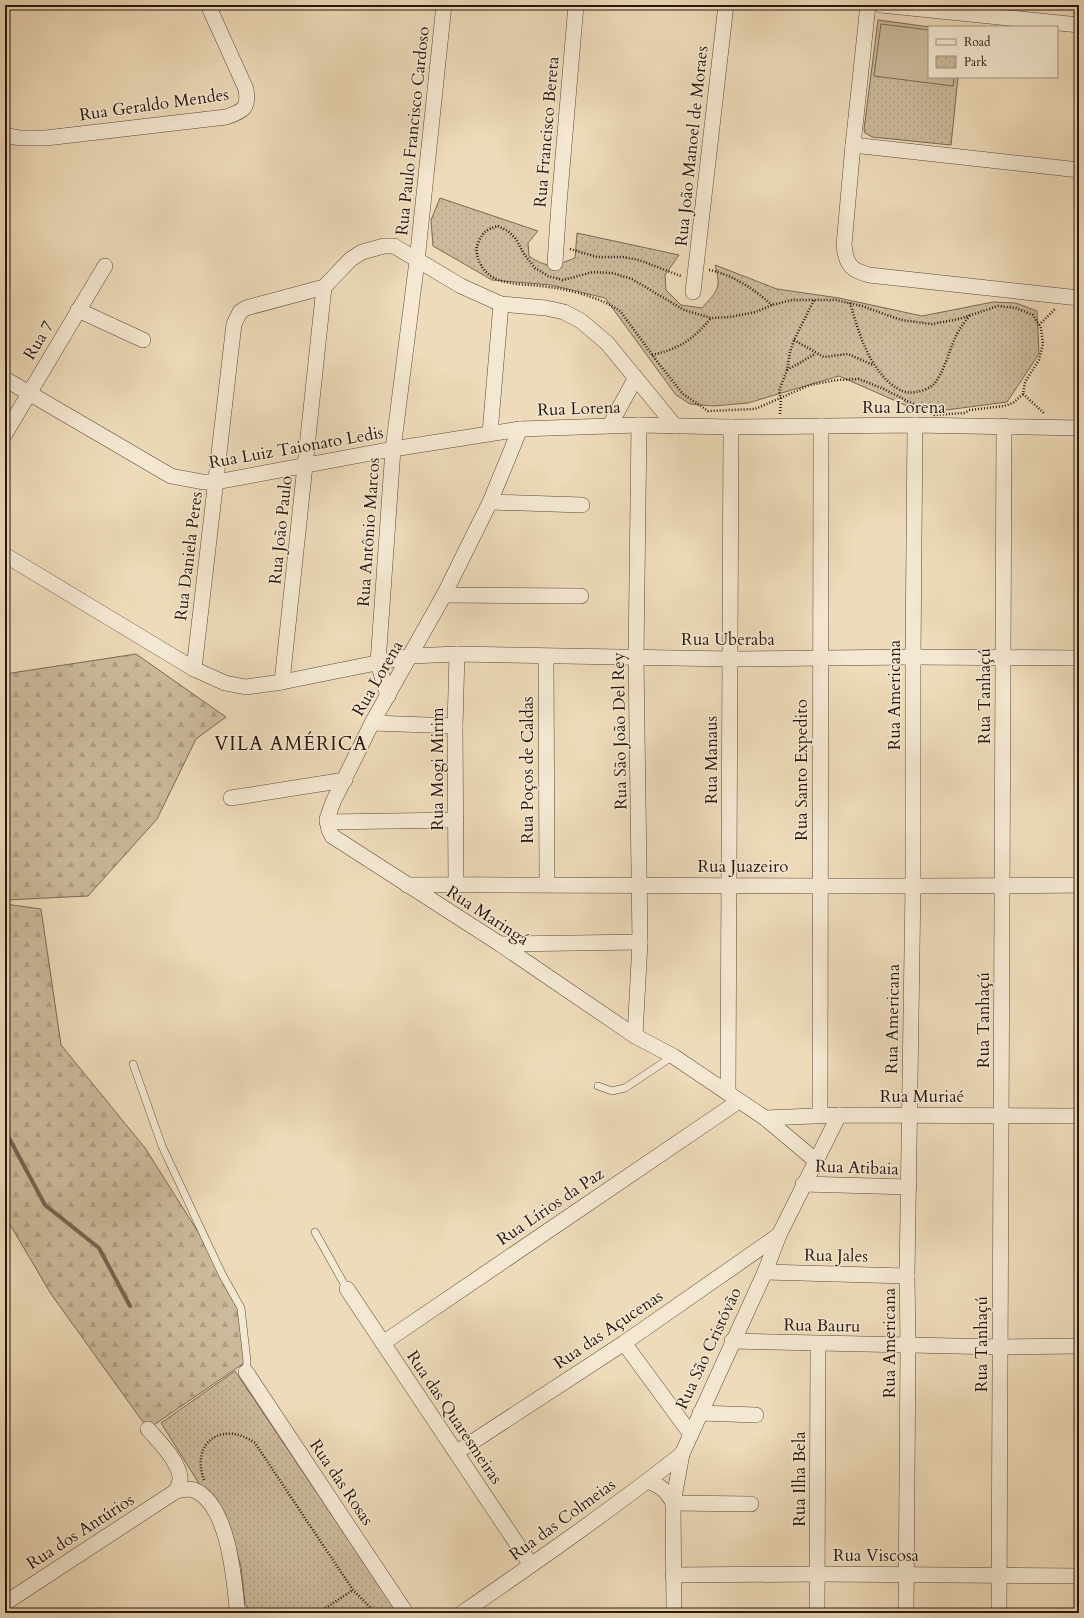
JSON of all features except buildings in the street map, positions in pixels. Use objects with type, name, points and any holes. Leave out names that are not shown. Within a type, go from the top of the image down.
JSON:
[{"type":"street","name":"Rua Geraldo Mendes","points":[[5,135],[19,138],[46,138],[226,117],[238,113],[245,108],[247,100],[246,89],[208,5]]},
{"type":"street","name":"Rua Paulo Francisco Cardoso","points":[[417,262],[444,5]]},
{"type":"street","name":"Rua Francisco Bereta","points":[[556,263],[559,196],[576,5]]},
{"type":"street","name":"Rua João Manoel de Moraes","points":[[695,280],[726,5]]},
{"type":"street","points":[[868,5],[844,245],[845,255],[851,267],[858,272],[869,275],[1079,298]]},
{"type":"street","points":[[881,5],[1079,25]]},
{"type":"street","points":[[853,145],[1079,170]]},
{"type":"street","points":[[324,287],[351,259],[362,252],[373,247],[394,246],[417,262],[461,286],[501,304],[526,305],[564,312],[590,328],[608,343],[635,379],[675,426]]},
{"type":"street","name":"Rua Antônio Marcos","points":[[378,663],[393,449],[417,262]]},
{"type":"street","name":"Rua 7","points":[[5,434],[105,266]]},
{"type":"street","name":"Rua Daniela Peres","points":[[194,669],[234,324],[240,312],[246,308],[324,287]]},
{"type":"street","name":"Rua João Paulo","points":[[282,682],[324,287]]},
{"type":"street","points":[[490,433],[501,304]]},
{"type":"street","points":[[78,310],[143,340]]},
{"type":"street","name":"Rua Luiz Taionato Ledis","points":[[5,379],[171,476],[203,482],[216,482],[306,464],[520,429]]},
{"type":"street","points":[[610,425],[635,379]]},
{"type":"street","name":"Rua Lorena","points":[[327,822],[328,813],[372,723],[444,595],[490,502],[520,429],[610,425],[731,427],[915,425],[1079,428]]},
{"type":"street","name":"Rua São João Del Rey","points":[[635,1036],[640,942],[636,658],[639,425]]},
{"type":"street","name":"Rua Americana","points":[[906,1613],[908,1346],[907,1276],[914,886],[912,657],[915,425]]},
{"type":"street","name":"Rua Santo Expedito","points":[[820,1115],[821,426]]},
{"type":"street","name":"Rua Tanhaçú","points":[[1000,1613],[1004,426]]},
{"type":"street","name":"Rua Manaus","points":[[731,427],[729,886],[733,1097]]},
{"type":"street","points":[[490,502],[582,504]]},
{"type":"street","points":[[5,555],[194,669]]},
{"type":"street","points":[[444,595],[581,596]]},
{"type":"street","name":"Rua Uberaba","points":[[194,669],[225,683],[236,686],[246,686],[282,682],[411,656],[457,654],[636,658],[1079,658]]},
{"type":"street","name":"Rua Mogi Mirim","points":[[456,884],[455,726],[457,654]]},
{"type":"street","name":"Rua Poços de Caldas","points":[[546,657],[547,884]]},
{"type":"street","points":[[378,663],[388,696]]},
{"type":"street","points":[[372,723],[455,726]]},
{"type":"street","points":[[231,798],[345,780]]},
{"type":"street","points":[[327,822],[456,820]]},
{"type":"street","name":"Rua Maringá","points":[[327,822],[332,836],[500,944],[635,1036]]},
{"type":"street","name":"Rua Juazeiro","points":[[407,885],[1079,885]]},
{"type":"street","points":[[500,944],[640,942]]},
{"type":"street","points":[[635,1036],[673,1056],[764,1118],[815,1160]]},
{"type":"street","name":"Rua Lírios da Paz","points":[[383,1343],[733,1097]]},
{"type":"street","name":"Rua Muriaé","points":[[764,1118],[820,1115],[1079,1116]]},
{"type":"street","name":"Rua São Cristóvão","points":[[674,1613],[673,1503],[682,1454],[764,1272],[779,1235],[815,1160],[839,1115]]},
{"type":"street","name":"Rua Atibaia","points":[[803,1184],[909,1187]]},
{"type":"street","name":"Rua das Açucenas","points":[[457,1452],[624,1343],[779,1235]]},
{"type":"street","name":"Rua Jales","points":[[764,1272],[907,1276]]},
{"type":"street","name":"Rua das Quaresmeiras","points":[[347,1289],[457,1452],[531,1566]]},
{"type":"street","name":"Rua Bauru","points":[[732,1341],[1000,1348],[1079,1346]]},
{"type":"street","points":[[624,1343],[690,1434]]},
{"type":"street","name":"Rua Ilha Bela","points":[[817,1613],[818,1344]]},
{"type":"street","name":"Rua das Rosas","points":[[246,1372],[406,1613]]},
{"type":"street","points":[[700,1413],[756,1415]]},
{"type":"street","points":[[148,1430],[173,1460],[180,1477],[180,1483],[176,1491]]},
{"type":"street","name":"Rua das Colmeias","points":[[462,1613],[531,1566],[648,1481],[682,1454]]},
{"type":"street","points":[[648,1481],[662,1487],[669,1495],[673,1503],[751,1504]]},
{"type":"street","points":[[176,1491],[193,1489],[208,1500],[219,1520],[232,1562],[235,1611]]},
{"type":"street","name":"Rua dos Antúrios","points":[[5,1603],[176,1491]]},
{"type":"street","name":"Rua Viscosa","points":[[673,1575],[906,1574],[1079,1576]]},
{"type":"lane","points":[[598,1086],[612,1091],[625,1088],[673,1056]]},
{"type":"lane","points":[[133,1064],[162,1146],[222,1274],[241,1308],[247,1361],[246,1372]]},
{"type":"lane","points":[[315,1232],[347,1289]]},
{"type":"path","points":[[498,226],[508,231],[516,239],[524,254],[535,268],[548,276],[563,280],[593,272],[612,273],[632,279],[684,310],[711,318],[730,317],[756,312],[772,305],[792,300],[836,300],[862,306],[901,320],[932,324],[959,320],[998,306],[1016,308],[1033,315],[1041,328],[1043,344],[1039,360],[1024,382],[1023,394],[1013,403],[1004,406],[970,410],[964,413],[934,415],[884,389],[859,379],[837,380],[810,385],[755,409],[708,411],[683,394],[652,355],[621,312],[615,307],[587,296],[562,290],[508,283],[491,277],[482,266],[477,256],[477,247],[487,228],[498,226]]},
{"type":"path","points":[[557,245],[597,257],[623,257],[639,260],[695,280],[713,271],[733,278],[772,305]]},
{"type":"path","points":[[1039,325],[1056,308],[1058,296]]},
{"type":"path","points":[[780,426],[781,398],[779,392],[787,370],[794,340],[814,300]]},
{"type":"path","points":[[850,303],[862,340],[874,365],[885,378],[899,390],[909,394],[923,391],[934,385],[950,353],[956,335],[970,315]]},
{"type":"path","points":[[652,355],[680,346],[692,338],[711,318]]},
{"type":"path","points":[[794,340],[824,357],[848,354],[874,365]]},
{"type":"path","points":[[787,370],[816,353]]},
{"type":"path","points":[[1023,394],[1045,414],[1044,427]]},
{"type":"path","points":[[205,1483],[200,1463],[202,1453],[211,1439],[227,1433],[236,1433],[255,1442],[353,1590],[376,1613]]},
{"type":"path","points":[[318,1613],[353,1590]]},
{"type":"green space","points":[[878,20],[928,27],[928,78],[958,78],[951,145],[872,137],[865,133],[864,129]]},
{"type":"green space","points":[[881,24],[928,30],[928,78],[954,78],[953,86],[874,76]]},
{"type":"green space","points":[[440,198],[538,231],[528,243],[529,256],[541,263],[551,265],[575,258],[577,233],[679,255],[665,275],[666,290],[681,305],[702,308],[715,293],[718,285],[718,279],[715,265],[777,289],[839,298],[922,316],[993,302],[1016,303],[1037,311],[1039,354],[1007,402],[923,413],[839,376],[748,403],[714,406],[690,404],[676,395],[605,298],[551,285],[492,280],[433,246],[431,220]]},
{"type":"green space","points":[[136,654],[226,717],[196,739],[157,819],[88,896],[5,900],[5,674]]},
{"type":"green space","points":[[5,904],[41,909],[61,1045],[145,1148],[212,1254],[241,1308],[247,1361],[148,1429],[51,1294],[5,1216]]},
{"type":"green space","points":[[235,1371],[398,1613],[251,1613],[245,1603],[241,1567],[232,1536],[161,1423]]},
{"type":"waterway","points":[[5,1114],[8,1136],[45,1205],[99,1248],[130,1306]]},
{"type":"district","name":"VILA AMÉRICA","points":[[291,743]]}]
